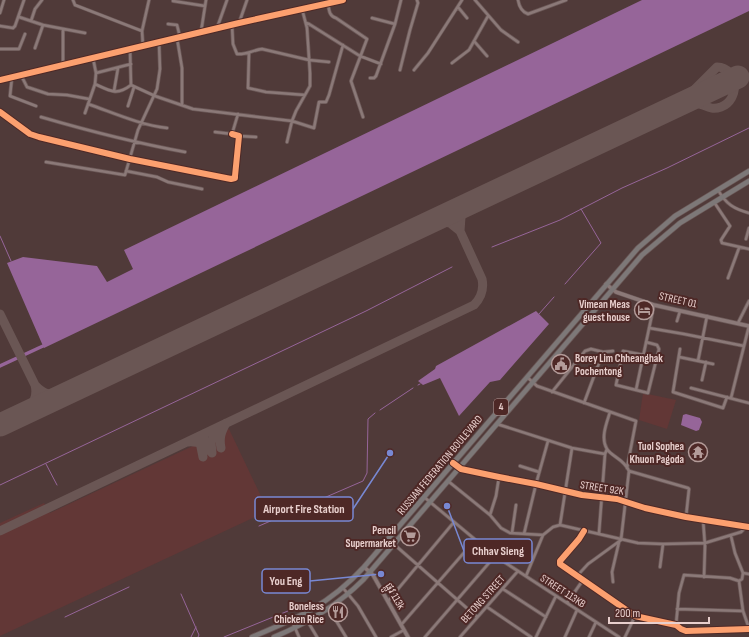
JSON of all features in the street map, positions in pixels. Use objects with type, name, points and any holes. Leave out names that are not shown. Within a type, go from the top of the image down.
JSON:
[{"type":"highway","name":"RUSSIAN FEDERATION BOULEVARD","points":[[252,637],[292,621],[343,588],[388,540],[638,248],[665,224],[749,171]]},
{"type":"highway","name":"RUSSIAN FEDERATION BOULEVARD","points":[[274,637],[308,622],[349,594],[394,545],[459,467],[640,258],[680,223],[749,181]]},
{"type":"street","points":[[0,13],[4,0]]},
{"type":"street","points":[[0,26],[14,27],[19,17],[24,0]]},
{"type":"street","points":[[32,21],[35,9],[42,0]]},
{"type":"street","points":[[73,0],[75,5],[142,31]]},
{"type":"street","points":[[143,46],[142,31],[148,0]]},
{"type":"street","points":[[201,32],[206,0]]},
{"type":"street","points":[[217,28],[227,0]]},
{"type":"street","points":[[239,23],[247,0]]},
{"type":"street","points":[[0,80],[232,24],[343,0]]},
{"type":"street","points":[[370,78],[374,78],[376,76],[381,64],[395,24],[401,0]]},
{"type":"street","points":[[400,70],[418,3],[417,0]]},
{"type":"street","points":[[414,70],[428,53],[462,0]]},
{"type":"street","points":[[475,0],[501,30],[518,42]]},
{"type":"street","points":[[518,0],[525,13],[531,14],[566,0]]},
{"type":"street","points":[[173,1],[205,6]]},
{"type":"street","points":[[331,2],[330,14],[366,39],[351,83],[363,117]]},
{"type":"street","points":[[458,8],[467,18]]},
{"type":"street","points":[[287,142],[296,111],[310,86],[306,23],[302,9]]},
{"type":"street","points":[[452,63],[469,50],[488,16]]},
{"type":"street","points":[[19,17],[43,25],[85,33]]},
{"type":"street","points":[[372,18],[395,24]]},
{"type":"street","points":[[306,23],[360,56],[381,64]]},
{"type":"street","points":[[168,24],[177,25],[182,68],[182,105]]},
{"type":"street","points":[[232,24],[233,44],[236,53],[249,53],[262,49],[309,60],[329,62]]},
{"type":"street","points":[[35,48],[43,25]]},
{"type":"street","points":[[63,29],[63,65]]},
{"type":"street","points":[[0,49],[20,49],[25,34]]},
{"type":"street","points":[[474,41],[487,56]]},
{"type":"street","points":[[46,162],[84,167],[122,176],[125,175],[141,123],[155,96],[160,69],[159,42]]},
{"type":"street","points":[[133,86],[155,96],[193,109],[292,121],[315,127],[319,102],[326,102],[329,96],[343,45]]},
{"type":"street","points":[[128,106],[133,86],[130,49]]},
{"type":"street","points":[[249,53],[247,86],[249,89],[305,96]]},
{"type":"street","points":[[85,113],[95,84],[96,73],[92,58]]},
{"type":"street","points":[[96,73],[131,64]]},
{"type":"street","points":[[114,91],[118,68]]},
{"type":"street","points":[[21,75],[27,87],[41,93],[67,95],[89,99]]},
{"type":"street","points":[[12,77],[10,96],[36,106]]},
{"type":"street","points":[[95,84],[114,91],[123,91],[133,86]]},
{"type":"street","points":[[88,104],[141,123],[167,128]]},
{"type":"street","points":[[0,112],[30,134],[130,159],[233,178],[235,176],[239,136]]},
{"type":"street","points":[[232,134],[238,114]]},
{"type":"street","points":[[41,117],[134,142],[185,152]]},
{"type":"street","points":[[215,132],[256,137]]},
{"type":"street","points":[[126,171],[158,177],[168,182],[202,190]]},
{"type":"street","points":[[718,190],[728,205],[749,213]]},
{"type":"street","points":[[714,202],[730,226],[721,242],[739,248],[749,249]]},
{"type":"street","points":[[746,239],[749,228]]},
{"type":"street","points":[[728,278],[739,248]]},
{"type":"street","name":"STREET 01","points":[[606,284],[616,292],[654,304],[749,326]]},
{"type":"street","points":[[738,324],[749,301]]},
{"type":"street","points":[[636,390],[654,304]]},
{"type":"street","points":[[677,321],[680,310]]},
{"type":"street","points":[[698,361],[707,316]]},
{"type":"street","points":[[731,398],[749,326]]},
{"type":"street","points":[[649,328],[744,346]]},
{"type":"street","points":[[644,355],[623,353],[616,385],[646,393],[649,391],[659,346],[646,342]]},
{"type":"street","points":[[552,392],[585,351],[591,349],[603,352],[613,351]]},
{"type":"street","points":[[680,349],[673,392],[722,408],[727,397]]},
{"type":"street","points":[[584,403],[603,352]]},
{"type":"street","points":[[679,357],[713,364]]},
{"type":"street","points":[[702,380],[706,362]]},
{"type":"street","points":[[526,377],[537,386],[636,421],[628,470],[626,502],[620,541],[612,572],[613,582]]},
{"type":"street","points":[[692,388],[749,403]]},
{"type":"street","points":[[599,533],[605,454],[607,449],[604,435],[610,412]]},
{"type":"street","points":[[497,424],[572,448],[605,454]]},
{"type":"street","points":[[524,534],[548,441]]},
{"type":"street","points":[[560,525],[572,448]]},
{"type":"street","points":[[607,449],[619,458],[628,470],[688,488],[686,516]]},
{"type":"street","name":"STREET 92K","points":[[453,463],[459,467],[565,492],[601,497],[626,502],[644,508],[748,527]]},
{"type":"street","points":[[520,466],[539,472]]},
{"type":"street","points":[[490,515],[496,496],[499,477]]},
{"type":"street","points":[[448,481],[490,515],[505,531],[512,533],[543,535]]},
{"type":"street","name":"STREET 113KB","points":[[424,497],[495,556],[619,637]]},
{"type":"street","points":[[512,533],[516,505]]},
{"type":"street","points":[[702,519],[706,559],[704,577]]},
{"type":"street","points":[[388,601],[454,522]]},
{"type":"street","points":[[526,576],[543,535],[553,527],[560,525],[599,533],[620,541],[663,544],[705,542],[731,536],[748,527]]},
{"type":"street","points":[[584,531],[560,563],[635,616],[676,625],[686,631],[749,629],[743,611],[739,581],[742,579],[743,573],[735,554],[731,536]]},
{"type":"street","points":[[388,540],[477,618]]},
{"type":"street","points":[[401,625],[475,540]]},
{"type":"street","points":[[577,576],[588,564],[620,541]]},
{"type":"street","points":[[660,567],[663,544]]},
{"type":"street","points":[[425,637],[456,599],[495,556]]},
{"type":"street","name":"ផ្លូវ 113k","points":[[364,567],[373,575],[408,637]]},
{"type":"street","name":"BETONG STREET","points":[[460,637],[518,571]]},
{"type":"street","points":[[743,573],[749,574]]},
{"type":"street","points":[[676,625],[679,593],[684,576],[730,578],[739,581]]},
{"type":"street","points":[[567,603],[583,580]]},
{"type":"street","points":[[343,588],[358,606],[376,637]]},
{"type":"street","points":[[503,589],[546,617]]},
{"type":"street","points":[[536,637],[556,596]]},
{"type":"street","points":[[487,607],[531,637]]},
{"type":"street","points":[[329,608],[346,637]]},
{"type":"street","points":[[678,609],[743,611]]},
{"type":"street","points":[[565,637],[578,610]]},
{"type":"street","points":[[625,637],[635,616]]},
{"type":"street","points":[[292,621],[299,637]]},
{"type":"street","points":[[308,622],[317,637]]},
{"type":"street","points":[[589,637],[596,622]]},
{"type":"street","points":[[391,637],[404,630]]},
{"type":"street","points":[[463,633],[465,637]]},
{"type":"shaded area","points":[[642,0],[749,0],[749,11],[44,348],[7,263],[23,257],[97,266],[107,282],[133,269],[124,250]]},
{"type":"shaded area","points":[[536,311],[549,324],[500,380],[490,382],[459,416],[440,378],[423,385],[418,381],[435,369],[436,366]]},
{"type":"shaded area","points":[[643,393],[676,400],[667,429],[639,420]]},
{"type":"shaded area","points":[[686,414],[700,418],[702,422],[699,430],[696,431],[681,425],[683,415]]},
{"type":"shaded area","points":[[229,429],[268,511],[0,636],[0,523],[44,503],[50,513]]},
{"type":"waterway","points":[[492,247],[560,220],[622,188],[749,128]]},
{"type":"waterway","points":[[565,284],[601,243],[581,209]]},
{"type":"waterway","points":[[0,236],[11,261]]},
{"type":"waterway","points":[[0,485],[366,311],[452,267]]},
{"type":"waterway","points":[[539,314],[554,297]]},
{"type":"waterway","points":[[0,366],[43,346]]},
{"type":"waterway","points":[[380,410],[413,388]]},
{"type":"waterway","points":[[259,526],[363,481],[367,473],[368,419],[375,413]]},
{"type":"waterway","points":[[46,464],[57,485]]},
{"type":"waterway","points":[[65,617],[129,587]]},
{"type":"waterway","points":[[181,594],[199,635],[198,637]]},
{"type":"waterway","points":[[224,637],[288,611]]},
{"type":"waterway","points":[[191,637],[196,627]]},
{"type":"taxiway","points":[[678,106],[717,67],[730,73],[733,78],[734,92],[727,103],[721,107],[711,108],[694,102],[682,104]]},
{"type":"taxiway","points":[[0,531],[474,305],[481,293],[483,286],[482,279],[460,231],[461,217],[470,204]]},
{"type":"taxiway","points":[[436,220],[450,223],[460,231]]},
{"type":"taxiway","points":[[0,314],[35,385],[36,393],[34,400],[25,413]]},
{"type":"taxiway","points":[[35,385],[48,394],[64,395]]},
{"type":"taxiway","points":[[221,448],[221,435],[226,423]]},
{"type":"taxiway","points":[[212,453],[211,442],[218,427]]},
{"type":"taxiway","points":[[203,457],[201,447],[204,439]]},
{"type":"taxiway","points":[[188,442],[202,444],[212,453]]},
{"type":"runway","points":[[0,425],[738,77]]},
{"type":"cycle path","points":[[0,80],[239,23],[343,0]]},
{"type":"cycle path","points":[[0,112],[30,134],[39,137],[130,159],[231,179],[235,178],[239,136],[232,134]]},
{"type":"cycle path","points":[[453,463],[461,469],[582,495],[617,499],[645,508],[686,517],[749,527]]},
{"type":"cycle path","points":[[584,531],[560,561],[560,564],[635,616],[676,625],[686,631],[749,629]]},
{"type":"place","name":"Vimean Meas guest house","points":[[644,310]]},
{"type":"place","name":"Borey Lim Chheanghak Pochentong","points":[[561,364]]},
{"type":"place","name":"Tuol Sophea Khuon Pagoda","points":[[698,452]]},
{"type":"place","name":"Airport Fire Station","points":[[390,453]]},
{"type":"place","name":"Chhav Sieng","points":[[447,506]]},
{"type":"place","name":"Pencil Supermarket","points":[[410,536]]},
{"type":"place","name":"You Eng","points":[[381,574]]},
{"type":"place","name":"Boneless Chicken Rice","points":[[338,612]]}]
